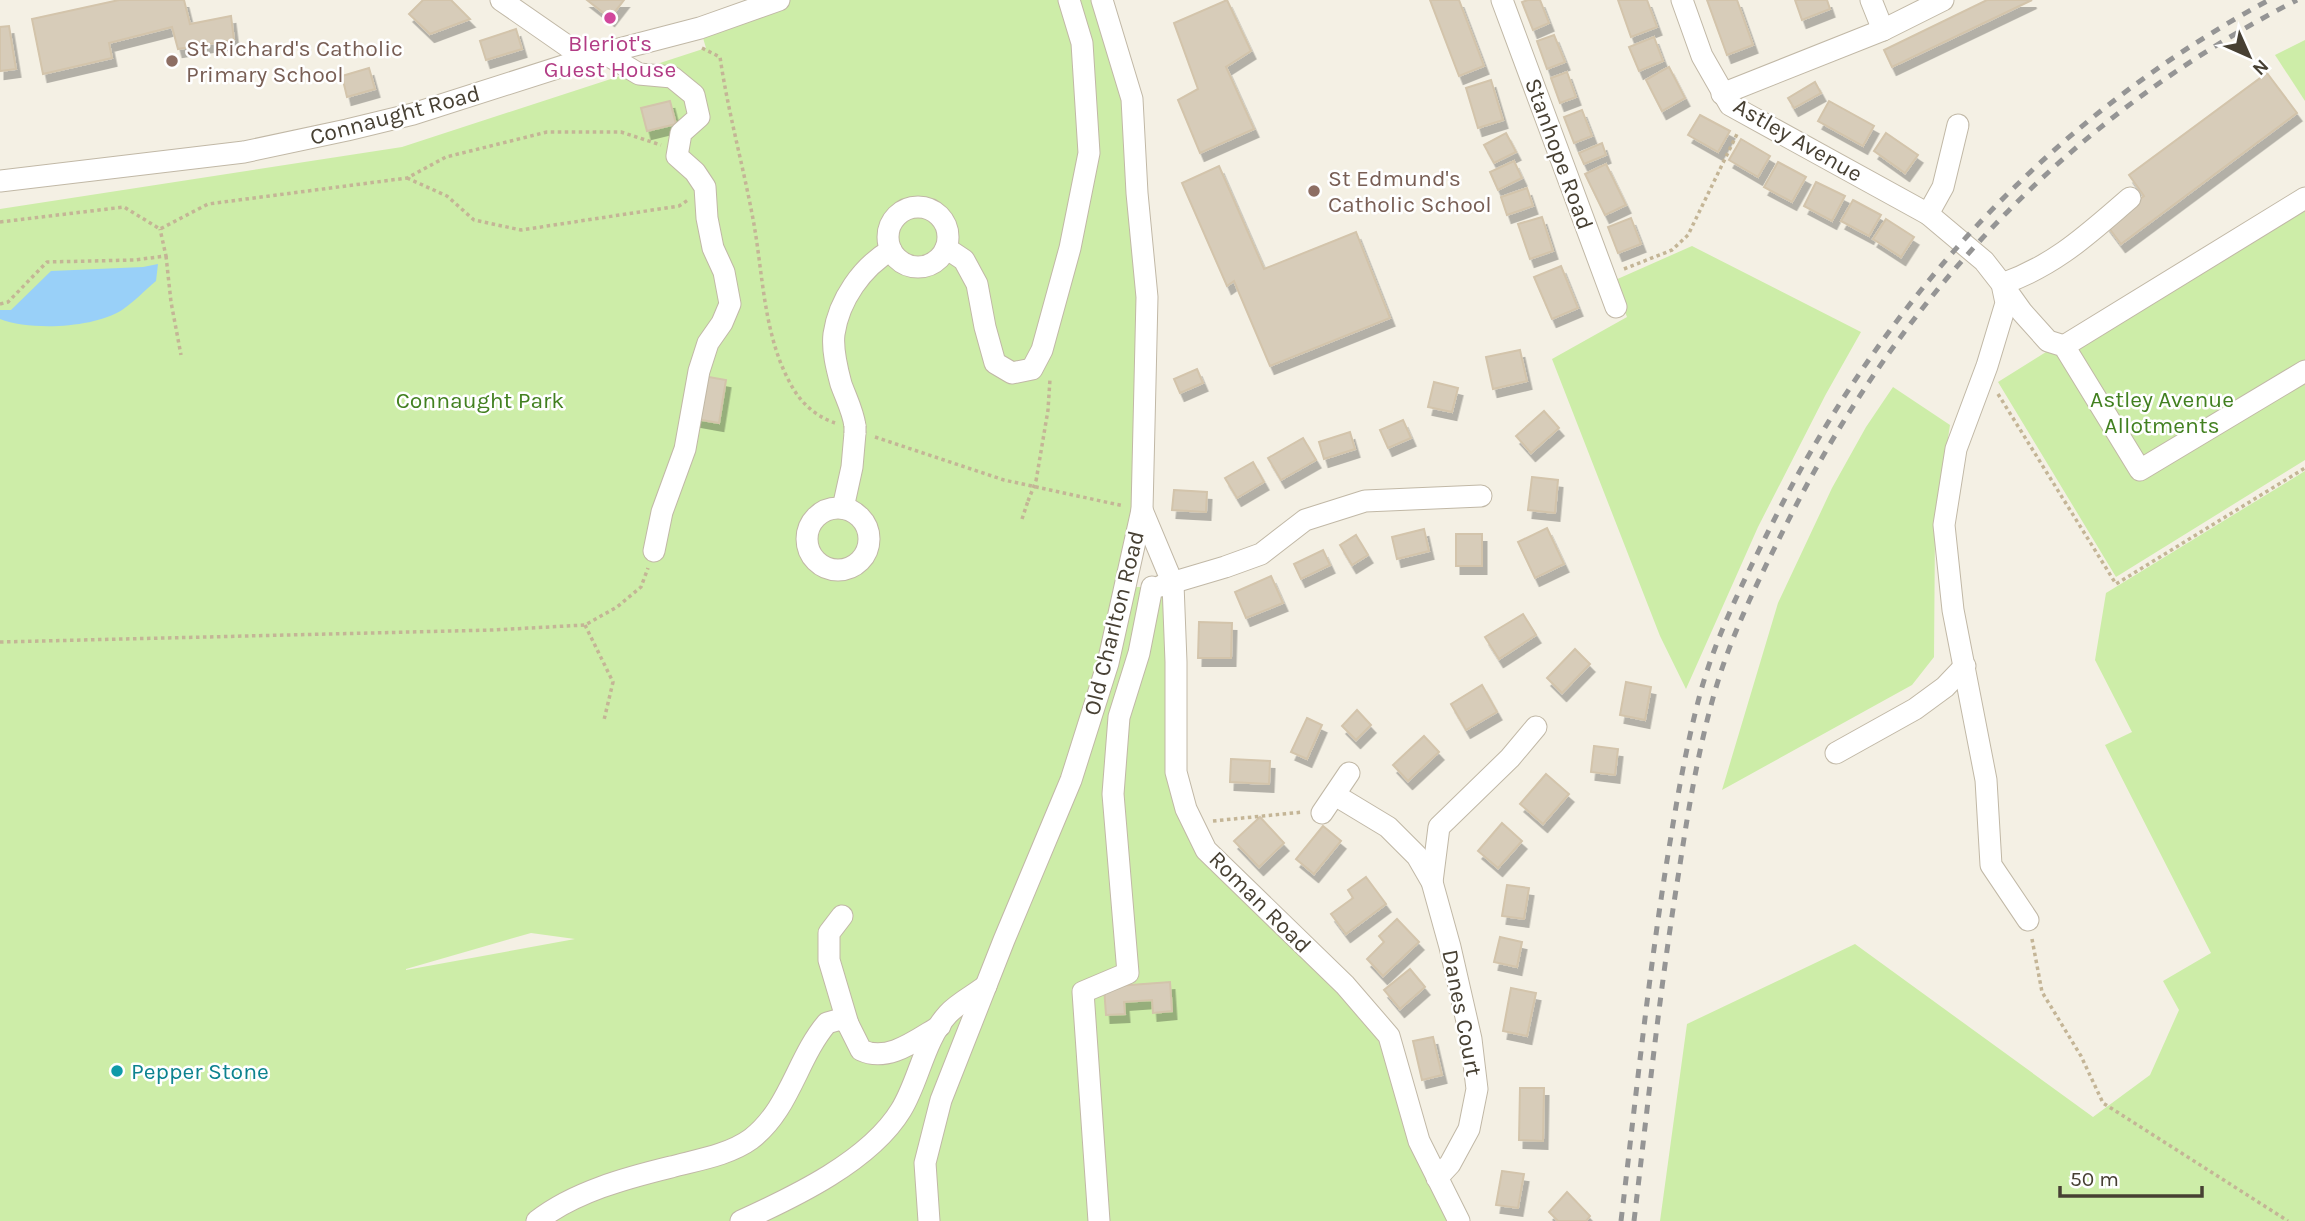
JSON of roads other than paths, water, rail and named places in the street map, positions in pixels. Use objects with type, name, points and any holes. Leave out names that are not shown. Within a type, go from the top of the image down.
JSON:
[{"type":"street","points":[[501,0],[595,56],[639,74],[672,77],[694,95],[699,117],[681,133],[677,156],[695,172],[705,187],[713,248],[724,272],[730,304],[722,323],[708,344],[699,371],[685,449],[662,512],[654,551]]},
{"type":"street","name":"Connaught Road","points":[[0,181],[244,152],[413,114],[595,56],[700,28],[779,0]]},
{"type":"street","points":[[946,248],[964,260],[977,284],[995,363],[1012,373],[1032,369],[1042,350],[1070,248],[1088,153],[1082,44],[1069,0]]},
{"type":"street","name":"Old Charlton Road","points":[[929,1221],[925,1163],[941,1100],[1072,780],[1108,663],[1124,587],[1133,514],[1147,297],[1137,193],[1132,99],[1102,0]]},
{"type":"street","name":"Stanhope Road","points":[[1502,0],[1616,307]]},
{"type":"street","name":"Astley Avenue","points":[[1682,0],[1702,56],[1730,105],[1928,214],[1984,261],[2022,312],[2048,341],[2064,346]]},
{"type":"street","points":[[1871,0],[1883,30]]},
{"type":"street","points":[[1722,94],[1883,30],[1943,0]]},
{"type":"street","points":[[1928,214],[1943,187],[1958,125]]},
{"type":"street","points":[[2028,919],[1991,864],[1986,780],[1953,610],[1944,525],[1956,449],[1987,366],[2006,303],[2002,284],[2059,258],[2130,198]]},
{"type":"street","points":[[2305,198],[2064,346],[2140,470],[2305,371]]},
{"type":"street","points":[[917,206],[936,212],[943,219],[948,238],[946,248],[933,262],[924,266],[905,264],[891,250],[889,231],[892,221],[899,214],[917,206]]},
{"type":"street","points":[[843,508],[852,467],[854,429],[840,376],[834,335],[853,286],[866,269],[891,250]]},
{"type":"street","points":[[1124,587],[1162,586],[1261,554],[1305,520],[1365,501],[1481,496]]},
{"type":"street","name":"Roman Road","points":[[1133,514],[1162,586],[1176,662],[1176,772],[1186,809],[1206,850],[1345,985],[1389,1036],[1419,1141],[1460,1221]]},
{"type":"street","points":[[1099,1221],[1083,992],[1128,973],[1113,794],[1119,717],[1162,586]]},
{"type":"street","points":[[1836,753],[1915,709],[1945,687],[1965,666]]},
{"type":"street","points":[[1439,827],[1510,758],[1536,727]]},
{"type":"street","points":[[1322,813],[1349,772]]},
{"type":"street","name":"Danes Court","points":[[1335,794],[1388,827],[1417,856],[1432,882],[1463,999],[1477,1088],[1469,1129],[1450,1164],[1437,1178]]},
{"type":"street","name":"Danes Court","points":[[1388,827],[1414,833],[1439,827],[1432,882]]},
{"type":"street","points":[[842,916],[830,933],[829,960],[848,1024],[861,1050],[873,1055],[887,1053],[907,1046],[940,1026]]},
{"type":"street","points":[[741,1221],[800,1195],[873,1143],[901,1112],[948,1013],[986,986]]},
{"type":"street","points":[[537,1221],[554,1209],[587,1193],[643,1173],[725,1152],[743,1144],[763,1127],[779,1108],[827,1023],[841,1019],[848,1024]]},
{"type":"water","points":[[158,264],[156,281],[126,307],[110,316],[62,326],[28,325],[0,319],[0,310],[11,310],[51,271]]},
{"type":"railway","points":[[1621,1221],[1659,917],[1690,733],[1716,646],[1771,526],[1815,444],[1865,366],[1919,293],[1979,224],[2044,160],[2114,101],[2189,48],[2269,0]]},
{"type":"railway","points":[[1634,1221],[1672,915],[1690,803],[1709,713],[1721,670],[1746,608],[1829,445],[1880,366],[1936,291],[1997,222],[2064,158],[2136,100],[2214,47],[2297,0]]},
{"type":"place","name":"Bleriot's Guest House","points":[[610,18]]},
{"type":"place","name":"St Richard's Catholic Primary School","points":[[172,61]]},
{"type":"place","name":"St Edmund's Catholic School","points":[[1314,191]]},
{"type":"place","name":"Pepper Stone","points":[[117,1071]]},
{"type":"park label","name":"Connaught Park","points":[[480,400]]},
{"type":"park label","name":"Astley Avenue Allotments","points":[[2162,412]]}]
